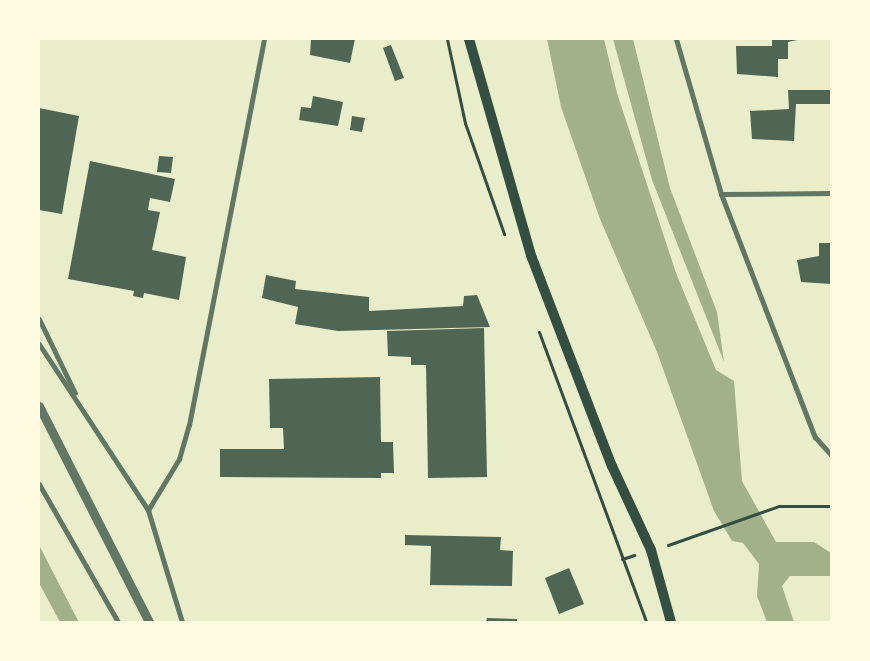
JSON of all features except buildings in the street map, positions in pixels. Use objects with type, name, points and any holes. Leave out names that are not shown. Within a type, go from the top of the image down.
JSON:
[{"type":"main road","points":[[468,39],[532,258],[612,466],[651,550],[670,622]]},
{"type":"street","points":[[148,510],[179,459],[189,425],[264,39]]},
{"type":"street","points":[[676,39],[721,194],[815,437],[831,455]]},
{"type":"street","points":[[721,194],[831,193]]},
{"type":"street","points":[[39,319],[84,410]]},
{"type":"street","points":[[39,344],[148,510],[182,622]]},
{"type":"street","points":[[39,406],[148,622]]},
{"type":"street","points":[[39,484],[118,622]]},
{"type":"path","points":[[651,550],[779,506],[831,506]]},
{"type":"shaded area","points":[[547,39],[604,39],[617,93],[676,273],[716,370],[734,381],[742,481],[776,542],[814,542],[831,553],[831,576],[790,576],[782,586],[794,622],[767,622],[757,596],[759,564],[743,543],[732,541],[714,511],[657,352],[600,219],[561,107]]},
{"type":"shaded area","points":[[613,39],[633,39],[670,188],[717,312],[724,362],[652,180]]},
{"type":"shaded area","points":[[39,545],[79,622],[60,622],[39,583]]}]
